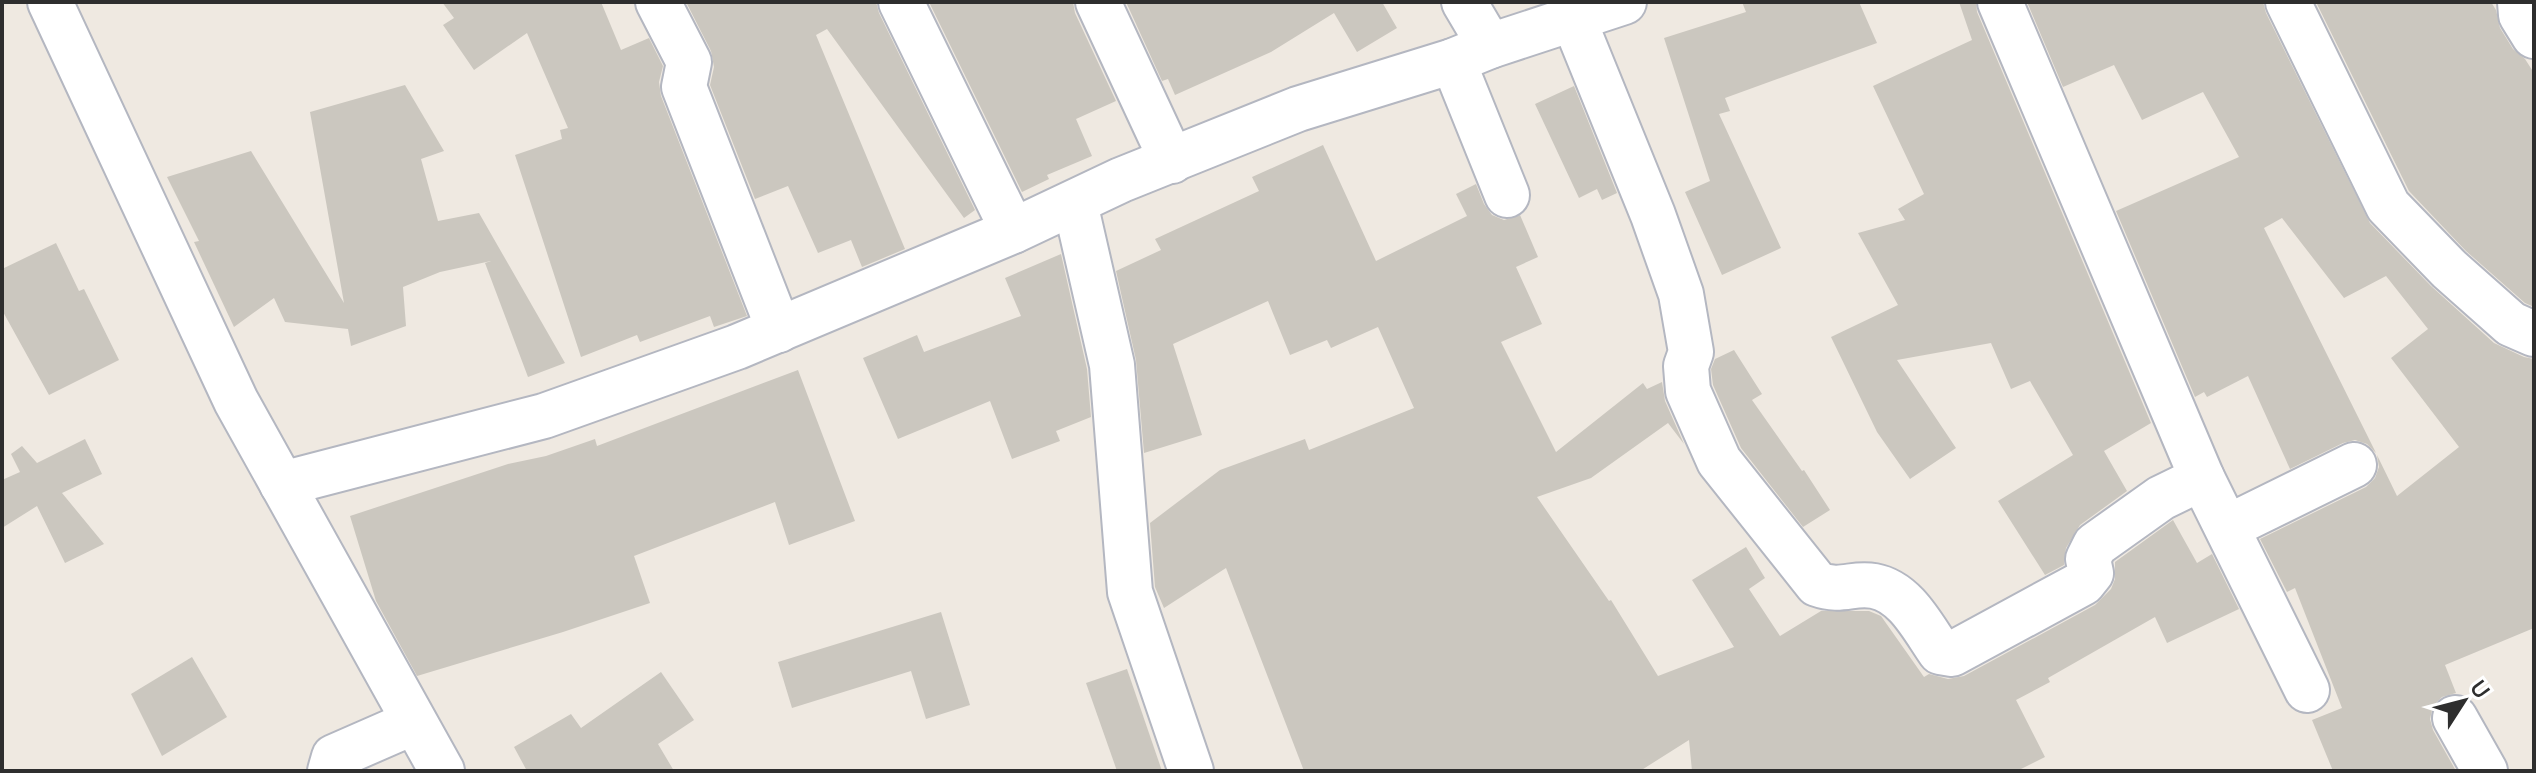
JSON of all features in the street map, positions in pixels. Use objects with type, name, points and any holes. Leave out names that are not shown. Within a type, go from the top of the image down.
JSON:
[{"type":"street","points":[[50,2],[236,401],[442,771]]},
{"type":"street","points":[[658,2],[689,62],[684,87],[779,330]]},
{"type":"street","points":[[901,2],[1013,231]]},
{"type":"street","points":[[1098,2],[1172,161]]},
{"type":"street","points":[[1464,2],[1471,53],[1507,195]]},
{"type":"street","points":[[282,484],[544,416],[779,330],[1013,231],[1121,180],[1298,109],[1624,2]]},
{"type":"street","points":[[2000,2],[2202,478],[2307,690]]},
{"type":"street","points":[[2288,2],[2388,206],[2449,269],[2511,324],[2534,334]]},
{"type":"street","points":[[2520,2],[2521,15],[2534,36]]},
{"type":"street","points":[[1573,18],[1653,215],[1681,294],[1691,352],[1686,366],[1688,391],[1719,461],[1817,584],[1833,590],[1875,586],[1903,600],[1940,652],[1952,654],[2083,583],[2091,573],[2088,559],[2095,545],[2161,498],[2202,478]]},
{"type":"street","points":[[1075,203],[1112,365],[1130,592],[1191,771]]},
{"type":"street","points":[[2228,527],[2354,465]]},
{"type":"street","points":[[2455,718],[2485,771]]},
{"type":"street","points":[[330,771],[334,757],[414,722]]},
{"type":"building","points":[[442,2],[601,2],[621,50],[649,38],[663,66],[659,82],[661,96],[747,316],[714,327],[710,316],[640,342],[637,335],[581,357],[515,155],[562,139],[560,130],[568,128],[527,33],[474,70],[443,25],[454,18]]},
{"type":"building","points":[[686,2],[876,2],[975,210],[964,218],[827,29],[816,35],[905,249],[862,267],[851,240],[818,253],[788,186],[755,199],[710,85],[714,67],[711,51]]},
{"type":"building","points":[[929,2],[1073,2],[1075,13],[1116,101],[1076,119],[1092,156],[1047,175],[1049,179],[1022,192]]},
{"type":"building","points":[[1126,2],[1382,2],[1397,28],[1357,52],[1334,13],[1271,52],[1175,95],[1168,79],[1162,81]]},
{"type":"building","points":[[1742,2],[1859,2],[1877,43],[1725,98],[1730,111],[1719,114],[1781,248],[1722,275],[1685,192],[1710,181],[1664,38],[1746,12]]},
{"type":"building","points":[[1959,2],[1976,2],[1977,12],[2151,423],[2104,451],[2127,491],[2080,525],[2066,548],[2064,565],[2045,575],[1998,501],[2073,455],[2030,381],[2011,389],[1991,343],[1897,360],[1956,448],[1910,479],[1877,432],[1831,337],[1898,305],[1858,233],[1905,220],[1898,209],[1924,194],[1873,86],[1972,40]]},
{"type":"building","points":[[2027,2],[2263,2],[2370,223],[2431,286],[2494,343],[2534,359],[2534,628],[2445,665],[2456,693],[2442,697],[2433,706],[2430,719],[2456,771],[2333,771],[2312,720],[2342,708],[2295,588],[2287,592],[2260,539],[2366,487],[2375,478],[2379,467],[2377,455],[2397,496],[2459,447],[2391,358],[2428,329],[2386,276],[2344,298],[2282,218],[2264,228],[2376,453],[2367,444],[2355,440],[2290,469],[2248,376],[2207,397],[2204,392],[2195,397],[2116,211],[2239,157],[2203,92],[2142,120],[2114,65],[2063,87]]},
{"type":"building","points":[[2316,2],[2491,2],[2500,28],[2534,73],[2534,307],[2525,303],[2466,251],[2409,191]]},
{"type":"building","points":[[405,85],[444,151],[421,159],[438,221],[479,213],[565,363],[528,377],[485,263],[491,261],[440,272],[403,287],[406,326],[351,346],[348,329],[285,322],[274,298],[234,327],[194,242],[199,241],[167,177],[251,151],[344,303],[310,112]]},
{"type":"building","points":[[1574,86],[1617,193],[1602,200],[1597,189],[1579,198],[1535,104]]},
{"type":"building","points":[[1323,145],[1376,261],[1467,216],[1456,194],[1476,184],[1492,215],[1504,220],[1520,215],[1538,257],[1516,267],[1542,324],[1501,342],[1556,452],[1643,383],[1647,389],[1662,382],[1665,401],[1684,444],[1668,423],[1591,478],[1537,497],[1611,600],[1658,676],[1734,647],[1692,580],[1746,547],[1765,578],[1749,589],[1780,636],[1821,611],[1869,611],[1881,616],[1924,677],[1929,674],[1948,679],[1964,676],[2095,605],[2111,589],[2115,579],[2115,562],[2173,520],[2197,563],[2212,554],[2239,609],[2167,643],[2155,617],[2048,678],[2050,682],[2016,700],[2045,757],[2017,771],[1692,771],[1689,740],[1640,771],[1304,771],[1226,568],[1164,608],[1155,587],[1150,523],[1220,470],[1305,439],[1309,450],[1414,408],[1378,327],[1331,348],[1327,340],[1290,355],[1268,301],[1173,344],[1202,435],[1144,453],[1136,360],[1116,271],[1161,250],[1155,239],[1259,191],[1252,177]]},
{"type":"building","points":[[56,243],[79,291],[84,289],[119,360],[49,395],[2,310],[2,269]]},
{"type":"building","points":[[1061,254],[1087,369],[1091,417],[1056,431],[1060,441],[1012,459],[990,401],[898,439],[863,358],[917,335],[924,352],[1021,316],[1005,278]]},
{"type":"building","points":[[1734,350],[1762,394],[1752,400],[1830,510],[1803,527],[1741,448],[1713,385],[1711,369],[1715,359]]},
{"type":"building","points":[[798,370],[855,521],[789,545],[775,502],[634,556],[650,603],[417,676],[376,601],[350,516],[595,439],[597,446]]},
{"type":"building","points":[[85,439],[102,474],[62,493],[104,544],[65,563],[37,506],[2,528],[2,480],[20,472],[11,454],[22,446],[37,463]]},
{"type":"building","points":[[941,612],[970,705],[926,719],[911,671],[792,708],[778,662]]},
{"type":"building","points":[[192,657],[227,717],[162,756],[131,694]]},
{"type":"building","points":[[1127,669],[1162,771],[1117,771],[1086,683]]},
{"type":"building","points":[[661,672],[694,720],[658,744],[674,771],[527,771],[514,747],[571,714],[581,728]]}]
